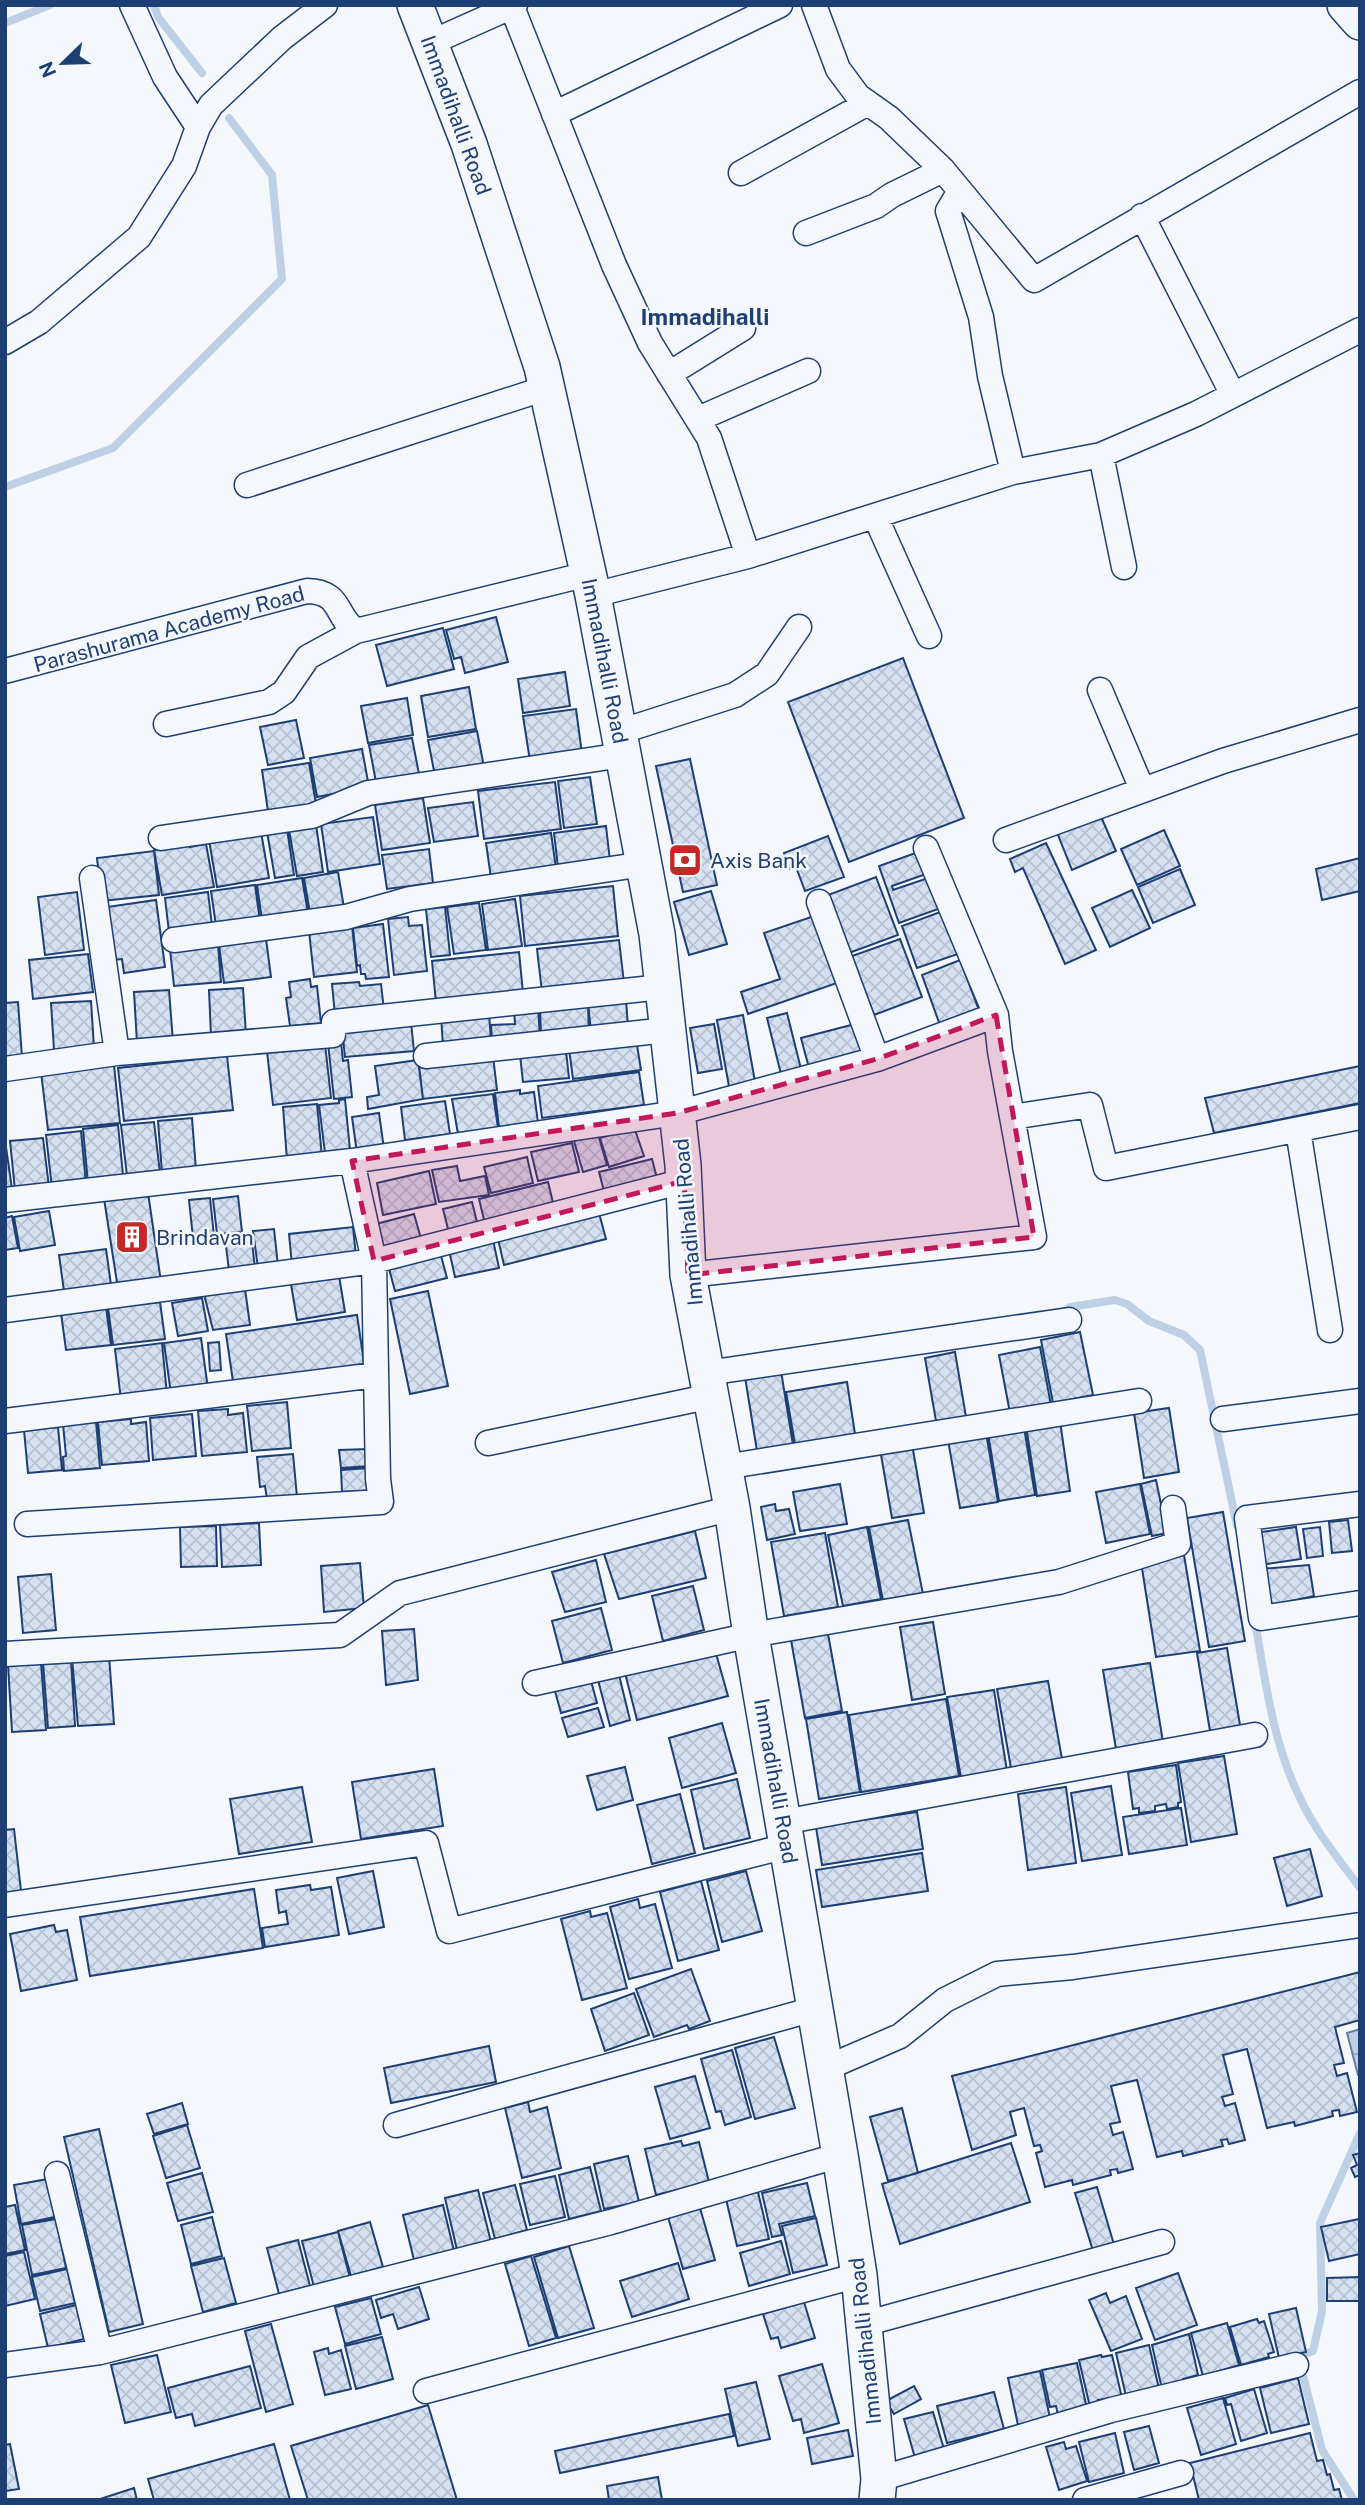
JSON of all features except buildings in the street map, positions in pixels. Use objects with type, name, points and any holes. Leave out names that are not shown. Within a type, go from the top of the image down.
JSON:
[{"type":"street","points":[[132,5],[165,77],[198,127]]},
{"type":"street","points":[[5,342],[39,322],[139,237],[184,166],[198,127],[211,105],[282,38],[324,5]]},
{"type":"street","name":"Immadihalli Road","points":[[415,5],[469,144],[547,388],[591,584],[644,864],[657,934],[677,1113],[684,1181],[688,1275],[732,1508],[859,2275],[878,2489]]},
{"type":"street","points":[[554,114],[780,5]]},
{"type":"street","points":[[814,5],[838,69],[858,96],[889,118],[943,170],[1034,280],[1360,92]]},
{"type":"street","points":[[1345,5],[1360,22]]},
{"type":"street","points":[[430,43],[514,6],[614,265],[650,343],[709,438],[748,556]]},
{"type":"street","points":[[741,173],[868,103]]},
{"type":"street","points":[[806,233],[876,206],[892,195],[943,170]]},
{"type":"street","points":[[960,191],[948,211],[981,317],[990,376],[1013,472]]},
{"type":"street","points":[[1142,216],[1232,393]]},
{"type":"street","points":[[669,374],[743,328]]},
{"type":"street","points":[[166,724],[269,702],[284,692],[308,657],[356,631],[748,556],[876,518],[1013,472],[1101,455],[1196,414],[1232,393],[1360,330]]},
{"type":"street","points":[[698,419],[808,371]]},
{"type":"street","points":[[247,485],[547,388]]},
{"type":"street","points":[[1101,455],[1124,567]]},
{"type":"street","points":[[876,518],[929,636]]},
{"type":"street","name":"Parashurama Academy Road","points":[[5,671],[307,591],[331,598],[341,609],[344,620],[356,631]]},
{"type":"street","points":[[161,838],[312,816],[368,793],[621,744],[735,695],[767,674],[799,627]]},
{"type":"street","points":[[1100,690],[1142,789]]},
{"type":"street","points":[[1006,840],[1142,789],[1360,720]]},
{"type":"street","points":[[688,1275],[1034,1237],[996,1015],[926,848]]},
{"type":"street","points":[[174,940],[346,917],[410,899],[644,864]]},
{"type":"street","points":[[92,878],[117,1053]]},
{"type":"street","points":[[819,902],[877,1059]]},
{"type":"street","points":[[5,1069],[117,1053],[333,1035],[334,1022],[662,987]]},
{"type":"street","points":[[5,1200],[352,1161],[677,1113],[877,1059],[996,1015]]},
{"type":"street","points":[[426,1056],[667,1030]]},
{"type":"street","points":[[1012,1117],[1090,1105],[1106,1168],[1360,1117]]},
{"type":"street","points":[[1298,1130],[1330,1329]]},
{"type":"street","points":[[27,1524],[382,1502],[374,1261],[352,1161]]},
{"type":"street","points":[[5,1310],[374,1261],[684,1181]]},
{"type":"street","points":[[488,1443],[709,1385],[1069,1321]]},
{"type":"street","points":[[5,1421],[376,1375]]},
{"type":"street","points":[[724,1467],[1139,1401]]},
{"type":"street","points":[[1223,1419],[1360,1401]]},
{"type":"street","points":[[1360,1504],[1247,1518],[1261,1618],[1360,1603]]},
{"type":"street","points":[[5,1654],[340,1634],[400,1593],[732,1508]]},
{"type":"street","points":[[535,1683],[751,1635],[1059,1583],[1178,1544],[1173,1508]]},
{"type":"street","points":[[5,1905],[426,1843],[449,1931],[785,1834],[1255,1735]]},
{"type":"street","points":[[824,2069],[900,2036],[945,2000],[997,1974],[1360,1925]]},
{"type":"street","points":[[396,2125],[814,2009]]},
{"type":"street","points":[[5,2365],[100,2352],[611,2221],[840,2155]]},
{"type":"street","points":[[57,2174],[100,2352]]},
{"type":"street","points":[[864,2324],[1162,2242]]},
{"type":"street","points":[[426,2391],[859,2275]]},
{"type":"street","points":[[878,2489],[1111,2410],[1296,2365]]},
{"type":"street","points":[[1085,2500],[1181,2473]]},
{"type":"highlighted area","points":[[996,1015],[1034,1237],[688,1275],[684,1181],[374,1261],[352,1161],[677,1113],[877,1059]]},
{"type":"water","points":[[1360,2029],[1360,2075],[1358,2075],[1347,2033]]},
{"type":"waterway","points":[[5,23],[50,5]]},
{"type":"waterway","points":[[154,5],[158,17],[202,73]]},
{"type":"waterway","points":[[5,487],[113,448],[282,279],[272,175],[229,118]]},
{"type":"waterway","points":[[1070,1307],[1115,1300],[1127,1304],[1149,1321],[1184,1335],[1200,1350],[1237,1526]]},
{"type":"waterway","points":[[1255,1621],[1271,1711],[1291,1777],[1313,1822],[1360,1888]]},
{"type":"waterway","points":[[1354,2500],[1322,2450],[1298,2356],[1313,2351],[1322,2311],[1320,2223],[1360,2133]]},
{"type":"place","name":"Axis Bank","points":[[685,860]]},
{"type":"place","name":"Brindavan","points":[[132,1237]]},
{"type":"district","name":"Immadihalli","points":[[705,316]]}]
